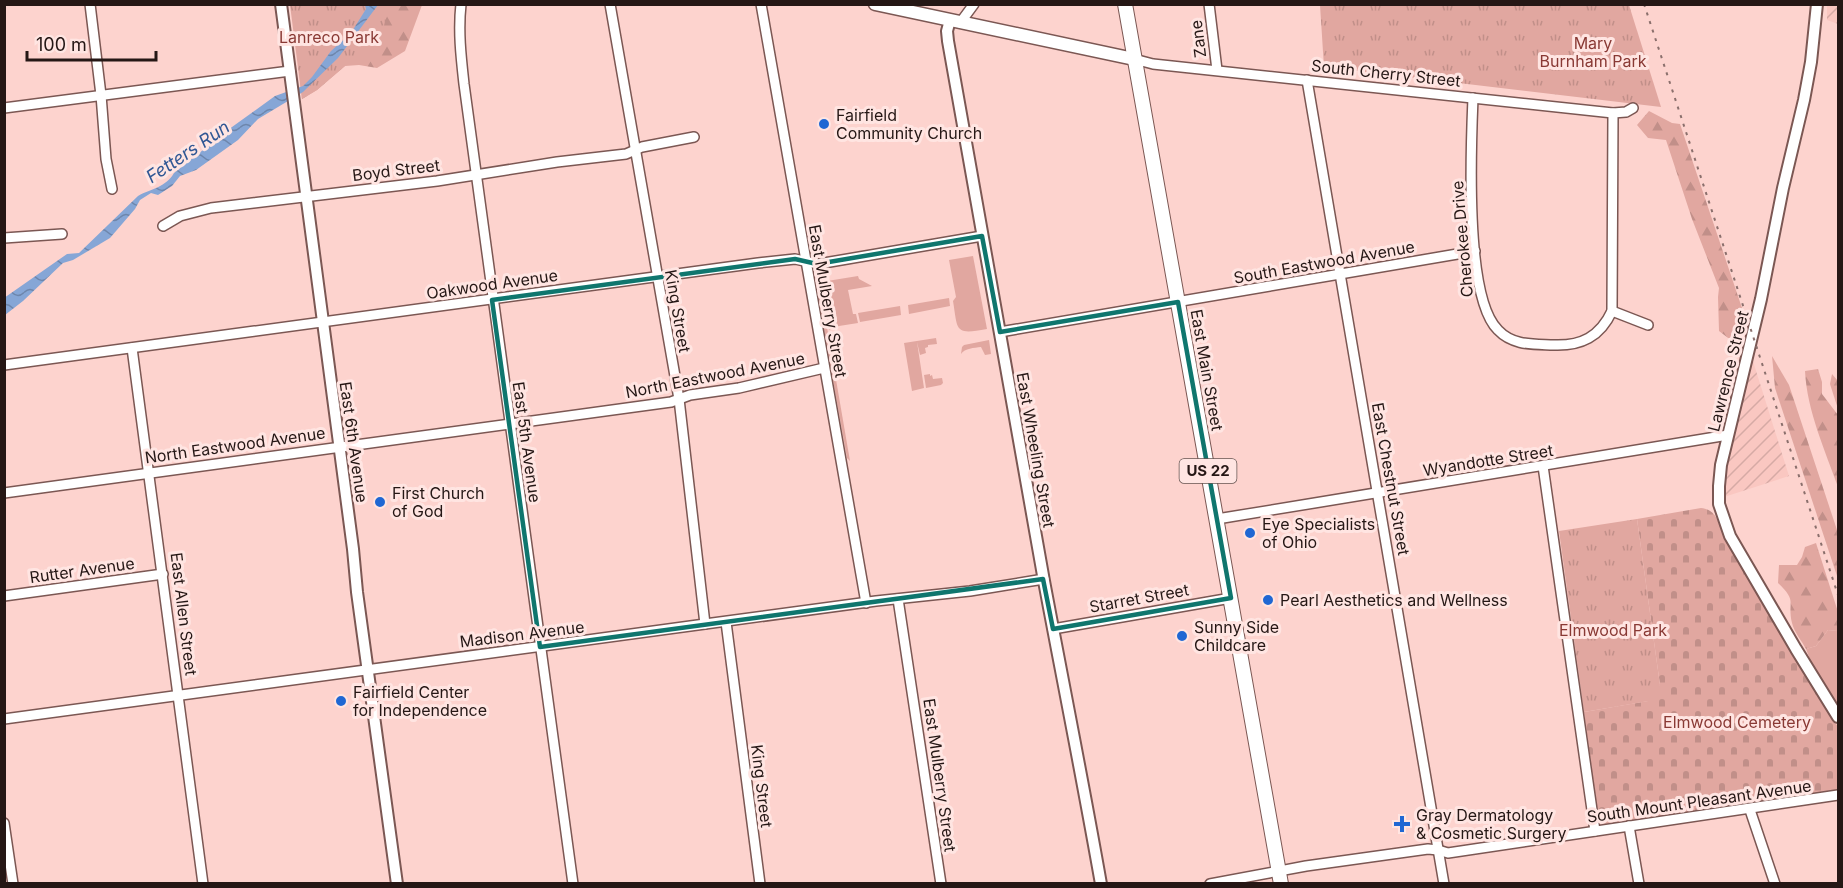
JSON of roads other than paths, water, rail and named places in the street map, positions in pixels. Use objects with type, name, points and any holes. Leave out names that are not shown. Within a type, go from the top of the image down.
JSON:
[{"type":"main road","points":[[875,4],[1134,60]]},
{"type":"main road","name":"East Main Street","points":[[1125,4],[1280,877]]},
{"type":"street","points":[[90,4],[106,159],[112,189]]},
{"type":"street","name":"East 6th Avenue","points":[[281,4],[397,884]]},
{"type":"street","name":"East 5th Avenue","points":[[461,4],[460,48],[476,175],[573,884]]},
{"type":"street","name":"King Street","points":[[610,4],[679,399],[705,624]]},
{"type":"street","name":"East Mulberry Street","points":[[761,4],[866,603]]},
{"type":"street","points":[[955,22],[974,4]]},
{"type":"street","name":"Zane","points":[[1209,4],[1217,70]]},
{"type":"street","name":"Lawrence Street","points":[[1817,8],[1804,99],[1777,216],[1762,297],[1721,465],[1719,504],[1725,524],[1742,558],[1839,717]]},
{"type":"street","name":"East Wheeling Street","points":[[955,22],[947,31],[948,41],[1101,884]]},
{"type":"street","name":"South Cherry Street","points":[[1134,60],[1153,64],[1613,113],[1626,112],[1633,108]]},
{"type":"street","points":[[4,108],[101,95],[290,76]]},
{"type":"street","name":"East Chestnut Street","points":[[1307,80],[1444,884]]},
{"type":"street","name":"Cherokee Drive","points":[[1473,98],[1471,164],[1475,251],[1486,313],[1497,330],[1515,341],[1529,345],[1580,343],[1600,330],[1612,311]]},
{"type":"street","points":[[1613,113],[1612,311],[1648,325]]},
{"type":"street","name":"Boyd Street","points":[[163,226],[180,216],[198,210],[626,154],[635,149],[694,137]]},
{"type":"street","points":[[4,238],[62,234]]},
{"type":"street","name":"Oakwood Avenue","points":[[4,365],[795,259],[818,264],[982,236]]},
{"type":"street","name":"South Eastwood Avenue","points":[[1178,302],[1475,251]]},
{"type":"street","points":[[1000,332],[1178,302]]},
{"type":"street","name":"East Allen Street","points":[[132,348],[164,574],[203,884]]},
{"type":"street","name":"North Eastwood Avenue","points":[[4,493],[671,402],[690,395],[739,388],[824,368]]},
{"type":"street","name":"Wyandotte Street","points":[[1217,519],[1728,435]]},
{"type":"street","points":[[1543,466],[1594,831]]},
{"type":"street","name":"Rutter Avenue","points":[[4,596],[164,574]]},
{"type":"street","name":"Madison Avenue","points":[[4,719],[705,624],[970,591],[1044,579]]},
{"type":"street","name":"Starret Street","points":[[1053,629],[1231,598]]},
{"type":"street","name":"East Mulberry Street","points":[[898,599],[941,884]]},
{"type":"street","name":"King Street","points":[[726,622],[760,884]]},
{"type":"street","name":"South Mount Pleasant Avenue","points":[[1210,884],[1280,877],[1428,849],[1448,853],[1839,795]]},
{"type":"street","points":[[1750,810],[1775,884]]},
{"type":"street","points":[[4,824],[7,860],[13,884]]},
{"type":"street","points":[[1629,826],[1639,884]]},
{"type":"water","points":[[365,5],[378,5],[338,58],[303,92],[258,119],[238,140],[196,170],[180,176],[172,186],[158,195],[151,193],[140,200],[110,238],[73,260],[63,263],[5,315],[4,298],[67,254],[79,253],[138,196],[167,182],[174,173],[275,96],[303,86],[331,51],[351,33],[366,9]]},
{"type":"railway","points":[[1644,4],[1838,595]]},
{"type":"place","name":"Fairfield Community Church","points":[[824,124]]},
{"type":"place","name":"First Church of God","points":[[380,502]]},
{"type":"place","name":"Eye Specialists of Ohio","points":[[1250,533]]},
{"type":"place","name":"Pearl Aesthetics and Wellness","points":[[1268,600]]},
{"type":"place","name":"Sunny Side Childcare","points":[[1182,636]]},
{"type":"place","name":"Fairfield Center for Independence","points":[[341,701]]},
{"type":"place","name":"Gray Dermatology & Cosmetic Surgery","points":[[1402,824]]},
{"type":"park label","name":"Lanreco Park","points":[[329,37]]},
{"type":"park label","name":"Mary Burnham Park","points":[[1593,52]]},
{"type":"park label","name":"Elmwood Park","points":[[1613,630]]},
{"type":"park label","name":"Elmwood Cemetery","points":[[1737,722]]},
{"type":"water label","name":"Fetters Run","points":[[188,152]]}]
